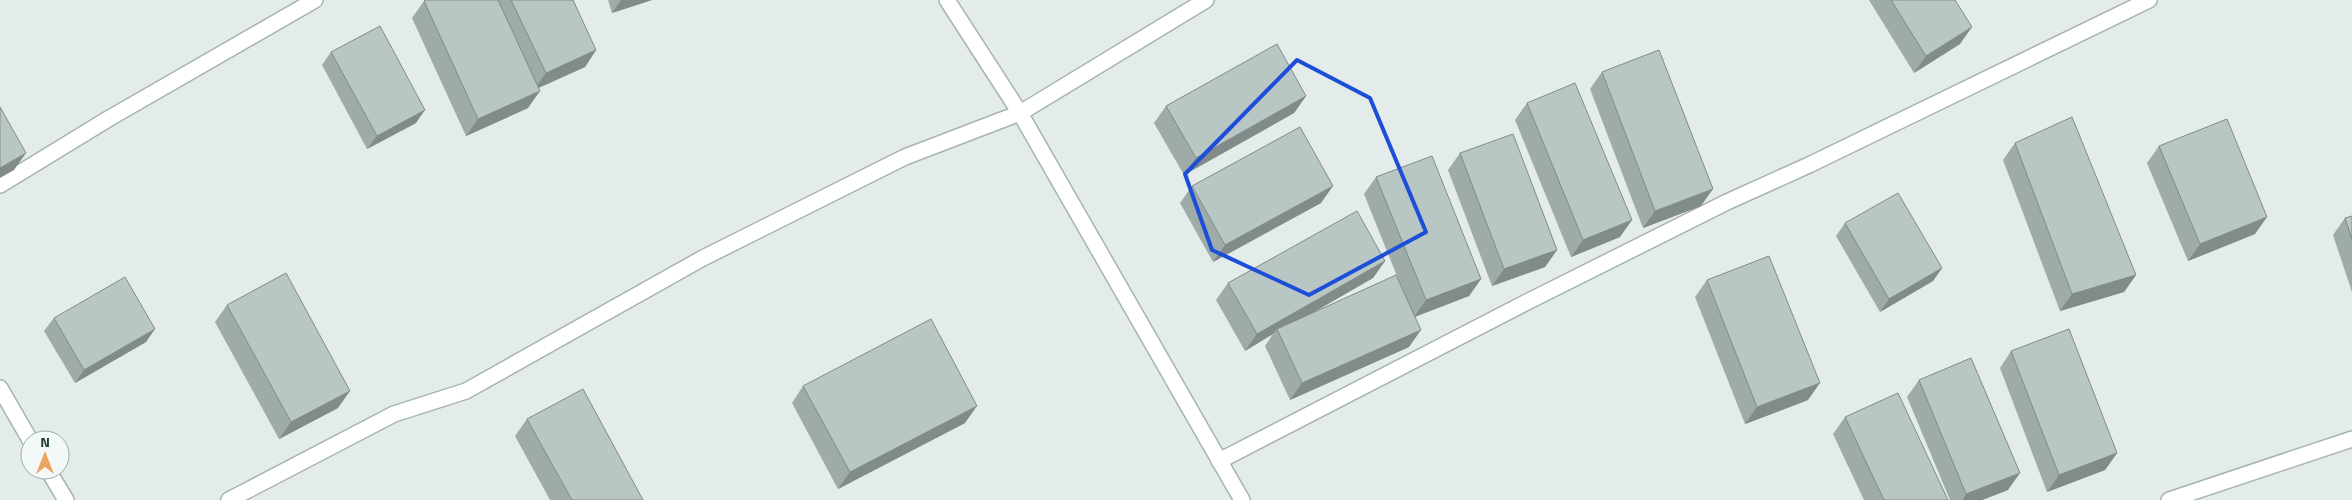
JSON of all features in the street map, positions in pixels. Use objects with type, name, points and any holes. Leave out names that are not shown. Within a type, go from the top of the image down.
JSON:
[{"type":"street","points":[[0,185],[108,119],[315,0]]},
{"type":"street","points":[[947,0],[1020,114],[1242,500]]},
{"type":"street","points":[[229,500],[394,414],[466,391],[703,258],[904,157],[1020,114],[1206,0]]},
{"type":"street","points":[[1219,461],[1718,206],[1809,165],[2149,0]]},
{"type":"street","points":[[0,388],[24,430]]},
{"type":"street","points":[[2169,500],[2352,439]]},
{"type":"street","points":[[54,480],[66,500]]},
{"type":"highlighted area","points":[[1297,60],[1370,98],[1426,232],[1309,295],[1212,250],[1185,174]]},
{"type":"building","points":[[425,0],[498,0],[540,91],[478,119]]},
{"type":"building","points":[[511,0],[573,0],[596,50],[546,73]]},
{"type":"building","points":[[1891,0],[1955,0],[1972,27],[1926,56]]},
{"type":"building","points":[[380,26],[425,110],[377,136],[331,52]]},
{"type":"building","points":[[1277,44],[1306,96],[1196,158],[1166,106]]},
{"type":"building","points":[[1659,50],[1713,189],[1655,211],[1602,72]]},
{"type":"building","points":[[1575,83],[1632,220],[1583,240],[1527,103]]},
{"type":"building","points":[[0,107],[26,153],[0,168]]},
{"type":"building","points":[[2072,117],[2136,275],[2072,294],[2015,143]]},
{"type":"building","points":[[2227,119],[2267,217],[2200,244],[2159,146]]},
{"type":"building","points":[[1300,127],[1333,186],[1225,245],[1192,186]]},
{"type":"building","points":[[1513,134],[1557,250],[1504,269],[1460,153]]},
{"type":"building","points":[[1432,156],[1481,279],[1426,300],[1376,177]]},
{"type":"building","points":[[1898,193],[1942,268],[1889,299],[1845,223]]},
{"type":"building","points":[[1357,211],[1385,261],[1257,334],[1228,283]]},
{"type":"building","points":[[2352,216],[2352,239],[2345,218]]},
{"type":"building","points":[[1769,256],[1820,383],[1757,407],[1707,280]]},
{"type":"building","points":[[286,273],[350,391],[291,422],[227,305]]},
{"type":"building","points":[[1396,275],[1421,330],[1302,383],[1277,329]]},
{"type":"building","points":[[125,277],[155,329],[84,370],[54,318]]},
{"type":"building","points":[[931,319],[977,406],[850,472],[803,386]]},
{"type":"building","points":[[2069,329],[2117,453],[2059,475],[2011,351]]},
{"type":"building","points":[[1971,358],[2020,473],[1966,494],[1919,380]]},
{"type":"building","points":[[583,389],[643,500],[572,500],[527,419]]},
{"type":"building","points":[[1898,393],[1948,500],[1884,500],[1845,417]]}]
